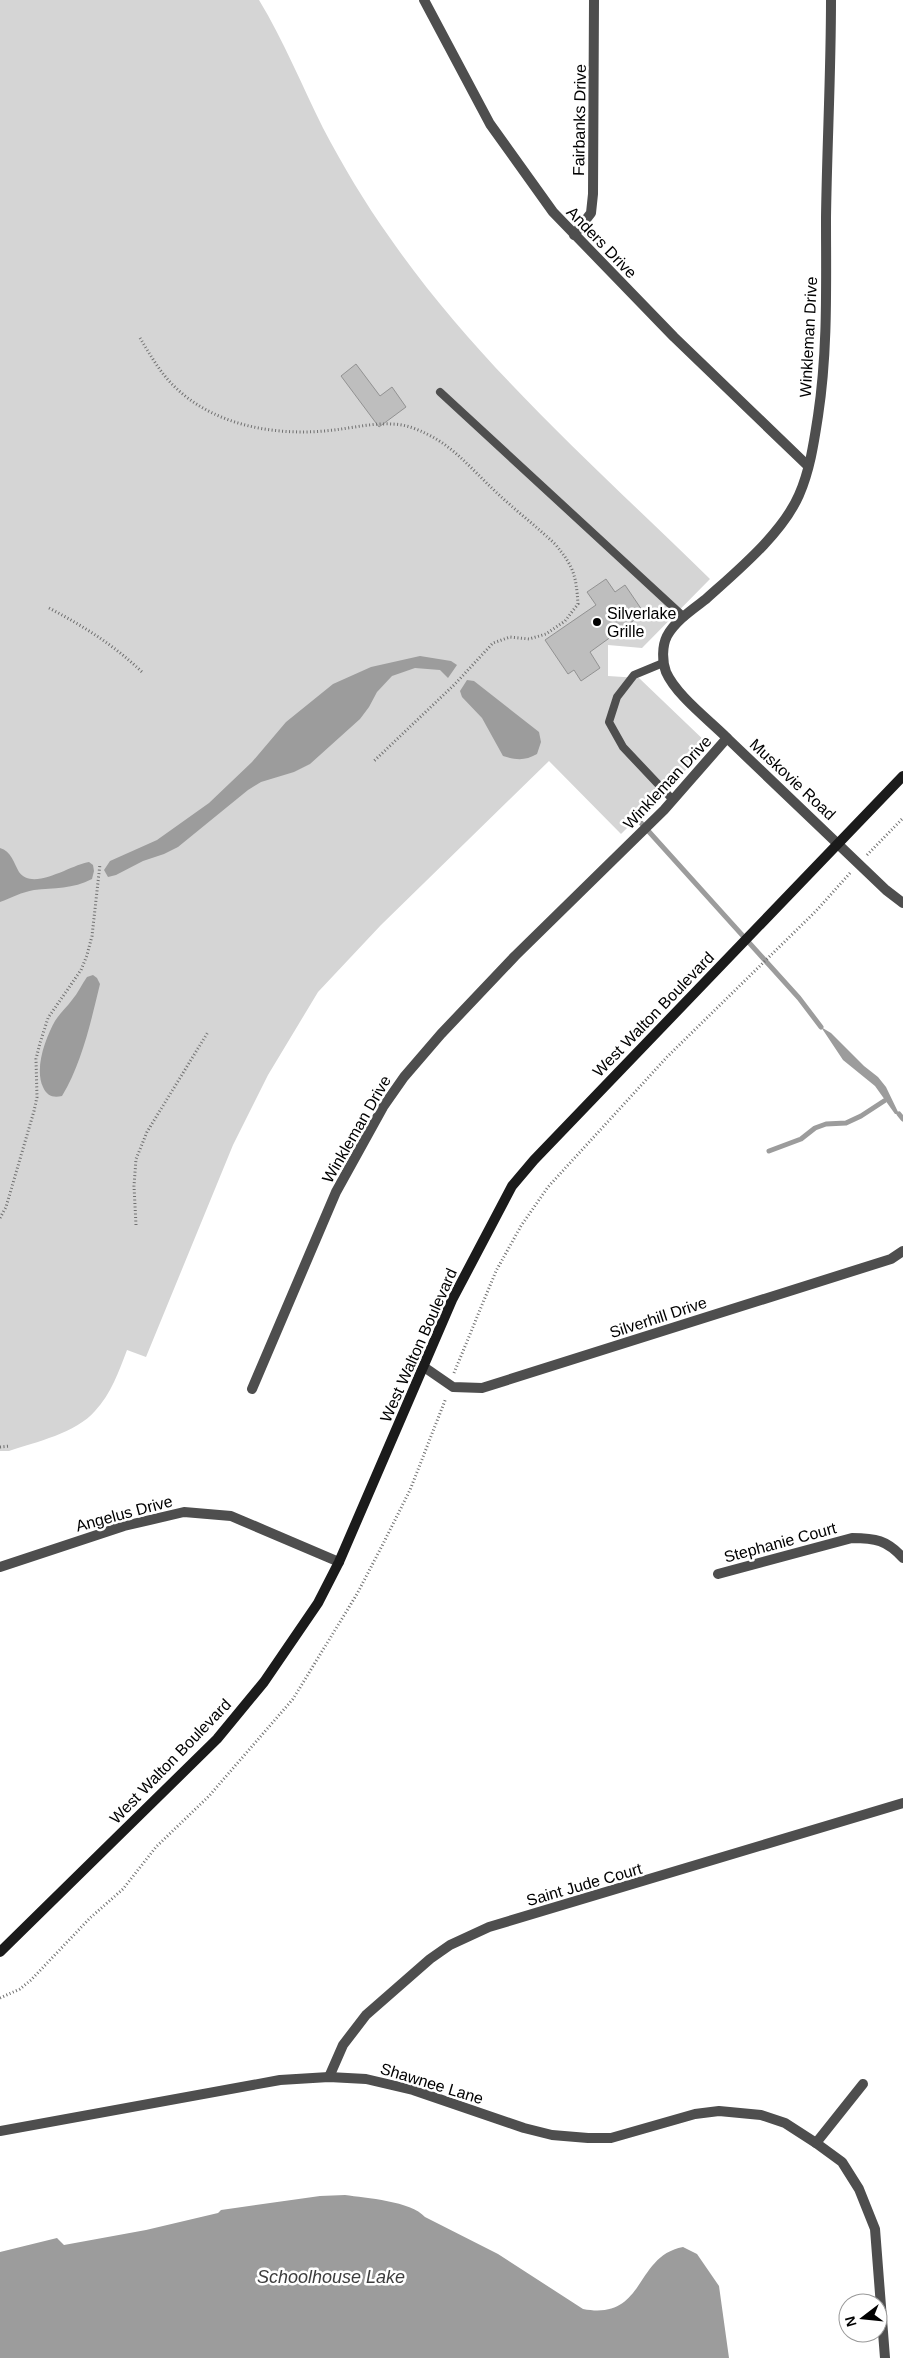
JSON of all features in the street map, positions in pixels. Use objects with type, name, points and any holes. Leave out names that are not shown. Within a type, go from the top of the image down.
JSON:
[{"type":"main road","name":"West Walton Boulevard","points":[[0,1952],[217,1739],[264,1682],[318,1603],[339,1562],[452,1300],[512,1186],[540,1153],[903,776]]},
{"type":"street","name":"Anders Drive","points":[[424,0],[490,124],[553,212],[674,337],[808,466]]},
{"type":"street","name":"Fairbanks Drive","points":[[574,235],[591,213],[593,194],[594,0]]},
{"type":"street","name":"Winkleman Drive","points":[[252,1389],[336,1192],[383,1107],[404,1077],[441,1034],[515,956],[673,800],[728,738],[673,684],[663,663],[663,649],[668,636],[684,617],[720,586],[775,533],[799,495],[808,466],[824,377],[827,320],[826,217],[831,0]]},
{"type":"street","name":"Muskovie Road","points":[[728,738],[903,903]]},
{"type":"street","name":"Silverhill Drive","points":[[424,1367],[453,1388],[482,1388],[891,1259],[903,1252]]},
{"type":"street","name":"Angelus Drive","points":[[0,1567],[124,1526],[184,1512],[231,1516],[339,1562]]},
{"type":"street","name":"Stephanie Court","points":[[718,1574],[852,1538],[869,1538],[890,1544],[903,1558]]},
{"type":"street","name":"Saint Jude Court","points":[[329,2077],[343,2045],[366,2015],[430,1959],[450,1945],[489,1927],[903,1803]]},
{"type":"street","name":"Shawnee Lane","points":[[0,2131],[280,2080],[329,2077],[366,2079],[413,2090],[476,2112],[552,2135],[611,2138],[695,2114],[719,2111],[760,2115],[785,2123],[842,2162],[859,2189],[874,2229],[885,2358]]},
{"type":"street","points":[[816,2143],[863,2084]]},
{"type":"lane","points":[[440,392],[684,617]]},
{"type":"lane","points":[[663,663],[634,676],[617,698],[609,722],[623,747],[673,800]]},
{"type":"path","points":[[140,338],[169,381],[187,398],[212,413],[249,426],[282,432],[301,433],[390,425],[410,427],[439,439],[555,544],[571,563],[577,583],[578,604],[565,621],[546,634],[529,639],[510,637],[493,643],[455,684],[374,761]]},
{"type":"path","points":[[49,608],[73,620],[121,652],[142,672]]},
{"type":"path","points":[[0,1998],[20,1989],[31,1980],[90,1918],[123,1888],[156,1847],[209,1796],[293,1699],[357,1594],[383,1544],[426,1451],[473,1322],[496,1271],[520,1226],[548,1187],[667,1057],[816,911],[903,818]]},
{"type":"path","points":[[0,1218],[6,1206],[34,1111],[37,1096],[36,1060],[44,1030],[52,1011],[81,970],[87,955],[92,936],[100,864]]},
{"type":"path","points":[[136,1225],[134,1186],[136,1159],[147,1132],[208,1032]]},
{"type":"path","points":[[0,1447],[10,1446]]},
{"type":"shaded area","points":[[0,0],[259,0],[285,47],[323,128],[346,170],[381,225],[425,285],[462,330],[542,416],[710,579],[642,648],[608,645],[608,676],[639,678],[710,746],[621,834],[549,761],[381,925],[318,992],[268,1075],[233,1145],[146,1357],[127,1350],[106,1397],[87,1419],[55,1436],[9,1451],[0,1451]]},
{"type":"water","points":[[420,656],[451,661],[457,665],[448,678],[440,670],[415,668],[392,676],[377,692],[360,719],[310,764],[294,772],[261,782],[248,790],[178,847],[108,877],[104,870],[110,861],[157,840],[209,803],[252,762],[286,722],[333,684],[371,667]]},
{"type":"water","points":[[467,680],[474,681],[539,732],[541,742],[537,754],[520,759],[503,756],[482,718],[462,697],[460,691]]},
{"type":"water","points":[[0,848],[10,855],[19,872],[25,877],[33,879],[43,878],[89,862],[93,865],[92,879],[71,886],[30,891],[0,902]]},
{"type":"water","points":[[93,975],[100,984],[80,1056],[62,1096],[51,1096],[43,1087],[40,1071],[40,1062],[45,1044],[57,1018],[87,977]]},
{"type":"water","points":[[821,1027],[831,1033],[864,1066],[878,1077],[886,1087],[899,1114],[895,1114],[875,1086],[843,1060]]},
{"type":"water","name":"Schoolhouse Lake","points":[[345,2195],[388,2201],[410,2207],[425,2217],[498,2254],[583,2309],[603,2310],[618,2306],[629,2297],[656,2262],[667,2253],[683,2247],[697,2254],[719,2286],[729,2358],[0,2358],[0,2252],[57,2238],[64,2245],[146,2230],[218,2213],[221,2210],[320,2196]]},
{"type":"building","points":[[356,364],[380,396],[392,387],[406,407],[379,427],[341,376]]},
{"type":"building","points":[[606,579],[615,592],[625,585],[644,613],[590,652],[600,668],[581,681],[574,670],[568,674],[545,640],[596,605],[587,592]]},
{"type":"waterway","points":[[633,814],[799,998],[821,1027]]},
{"type":"waterway","points":[[769,1151],[801,1139],[815,1128],[826,1124],[846,1123],[884,1101]]},
{"type":"waterway","points":[[899,1114],[903,1119]]},
{"type":"place","name":"Silverlake Grille","points":[[597,622]]}]
